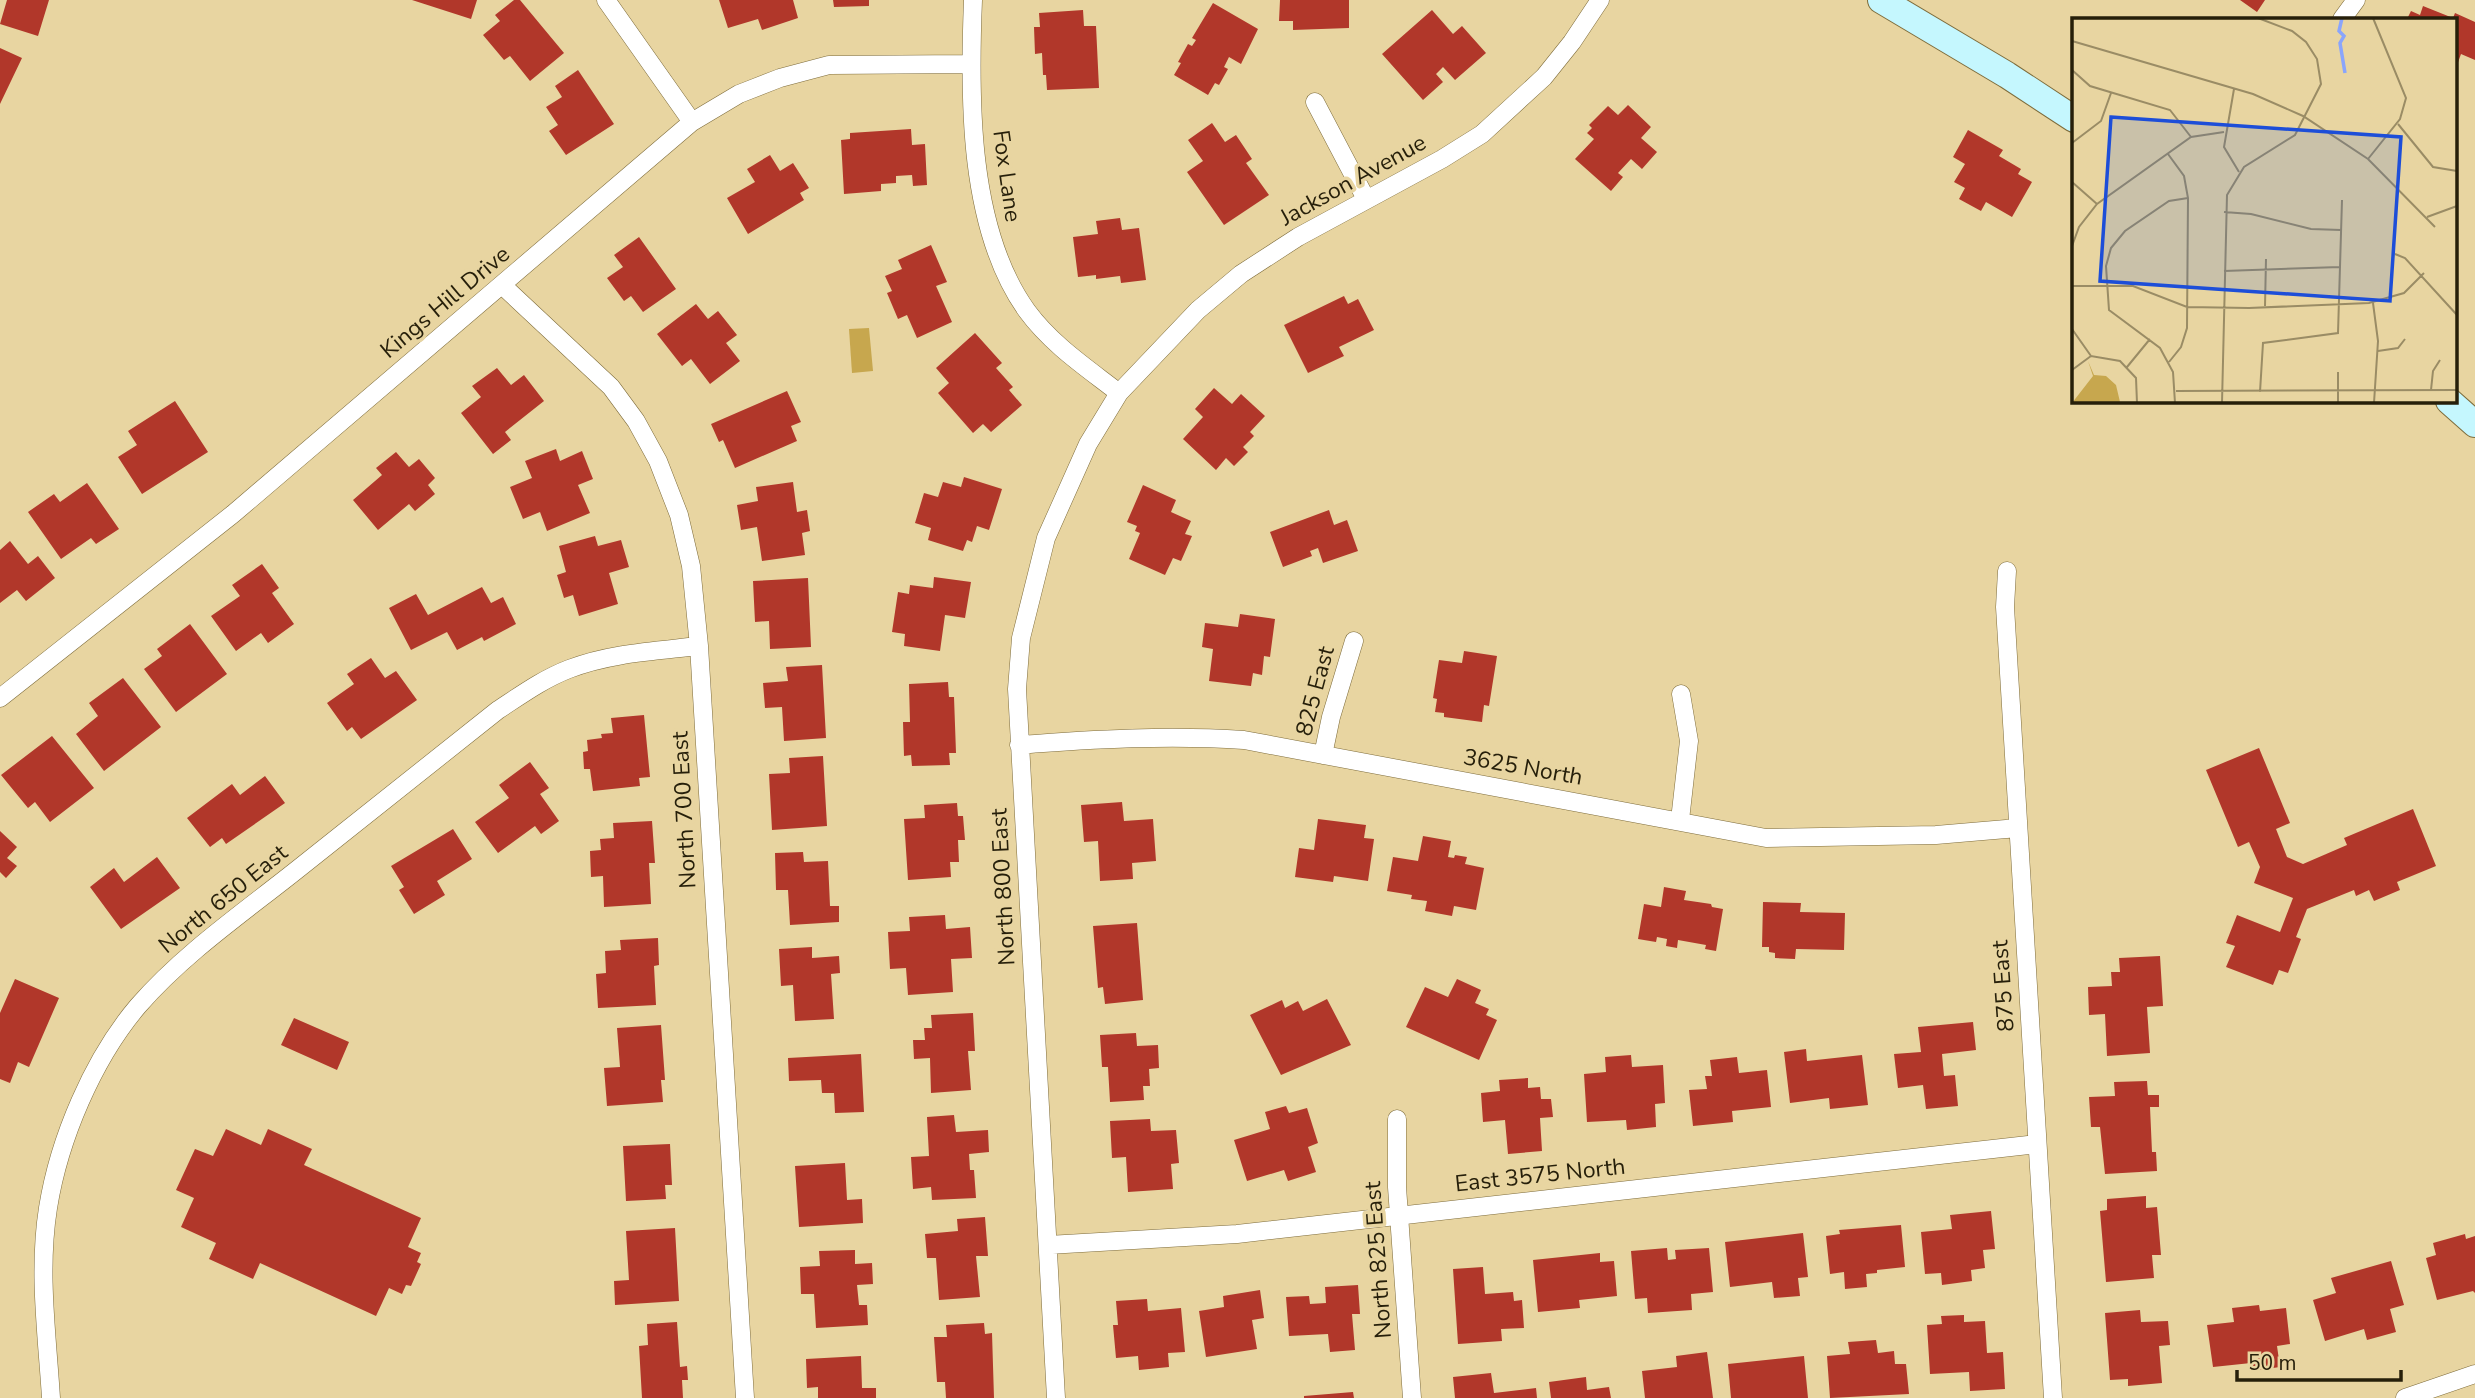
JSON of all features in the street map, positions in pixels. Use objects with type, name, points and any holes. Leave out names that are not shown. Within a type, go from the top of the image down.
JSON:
[{"type":"street","points":[[606,0],[692,122]]},
{"type":"street","name":"Fox Lane","points":[[973,0],[970,64],[979,187],[990,237],[1007,277],[1027,312],[1059,347],[1119,393]]},
{"type":"street","name":"Jackson Avenue","points":[[1119,393],[1198,310],[1241,274],[1298,237],[1442,159],[1482,134],[1544,77],[1600,0]]},
{"type":"street","points":[[1881,0],[2007,75],[2072,118]]},
{"type":"street","points":[[2343,18],[2356,0]]},
{"type":"street","name":"Kings Hill Drive","points":[[0,698],[233,514],[692,122],[739,94],[780,78],[828,65],[970,64]]},
{"type":"street","points":[[1315,102],[1366,199]]},
{"type":"street","name":"North 700 East","points":[[502,285],[611,387],[636,421],[658,461],[679,515],[691,566],[699,646],[744,1398]]},
{"type":"street","name":"North 800 East","points":[[1056,1398],[1019,745],[1018,676],[1021,638],[1046,538],[1087,444],[1119,393]]},
{"type":"street","points":[[2450,402],[2475,424]]},
{"type":"street","name":"875 East","points":[[2007,571],[2004,607],[2053,1398]]},
{"type":"street","name":"825 East","points":[[1323,755],[1331,717],[1354,641]]},
{"type":"street","name":"North 650 East","points":[[51,1398],[42,1269],[48,1206],[61,1155],[76,1112],[99,1063],[137,1007],[186,958],[498,710],[539,683],[602,659],[699,646]]},
{"type":"street","points":[[1680,820],[1689,741],[1681,694]]},
{"type":"street","name":"3625 North","points":[[1019,745],[1191,736],[1244,740],[1766,838],[1936,835],[2018,828]]},
{"type":"street","name":"North 825 East","points":[[1397,1119],[1397,1187],[1412,1398]]},
{"type":"street","name":"East 3575 North","points":[[1048,1245],[1237,1234],[2037,1143]]},
{"type":"street","points":[[2405,1398],[2475,1374]]},
{"type":"shaded area","points":[[869,328],[873,371],[852,373],[849,329]]},
{"type":"building","points":[[7,0],[49,0],[38,36],[0,24]]},
{"type":"building","points":[[412,0],[477,0],[471,19]]},
{"type":"building","points":[[514,0],[520,0],[564,53],[530,81],[510,56],[504,60],[483,35],[500,21],[495,15]]},
{"type":"building","points":[[719,0],[793,0],[798,18],[762,30],[758,19],[728,28]]},
{"type":"building","points":[[833,0],[869,0],[869,6],[834,7]]},
{"type":"building","points":[[1280,0],[1349,0],[1349,28],[1293,30],[1293,21],[1279,21]]},
{"type":"building","points":[[2240,0],[2265,0],[2257,12]]},
{"type":"building","points":[[1213,3],[1258,29],[1241,64],[1229,57],[1224,67],[1228,69],[1219,85],[1215,83],[1208,95],[1174,75],[1188,44],[1192,46],[1196,40],[1192,38]]},
{"type":"building","points":[[2423,6],[2453,18],[2408,18],[2411,11],[2420,15]]},
{"type":"building","points":[[1083,10],[1084,26],[1096,26],[1099,88],[1047,90],[1042,53],[1035,54],[1034,27],[1040,27],[1039,13]]},
{"type":"building","points":[[1432,10],[1453,34],[1462,26],[1486,53],[1455,80],[1443,67],[1436,74],[1443,82],[1423,100],[1382,54]]},
{"type":"building","points":[[2455,13],[2475,22],[2475,60],[2461,54],[2458,62],[2458,18],[2453,18]]},
{"type":"building","points":[[0,48],[22,58],[0,104]]},
{"type":"building","points":[[578,70],[614,124],[566,155],[549,131],[558,125],[546,107],[562,97],[555,86]]},
{"type":"building","points":[[1628,105],[1651,127],[1641,138],[1657,152],[1642,169],[1631,159],[1618,173],[1623,177],[1611,191],[1575,159],[1594,139],[1587,133],[1592,128],[1589,125],[1608,106],[1618,115]]},
{"type":"building","points":[[1212,123],[1225,142],[1236,135],[1252,159],[1246,163],[1269,195],[1224,225],[1187,172],[1203,161],[1188,140]]},
{"type":"building","points":[[911,129],[912,145],[925,144],[927,185],[913,186],[912,175],[896,176],[896,183],[881,184],[881,191],[844,194],[841,140],[850,139],[850,133]]},
{"type":"building","points":[[1968,130],[2003,150],[1999,156],[2021,169],[2018,174],[2032,182],[2012,217],[1986,202],[1981,211],[1959,199],[1965,188],[1954,182],[1965,164],[1953,157]]},
{"type":"building","points":[[770,155],[780,171],[793,163],[809,188],[800,193],[804,200],[748,234],[727,198],[755,182],[747,169]]},
{"type":"building","points":[[1120,218],[1122,230],[1139,228],[1146,280],[1121,283],[1120,276],[1096,279],[1096,275],[1078,277],[1073,237],[1098,234],[1096,221]]},
{"type":"building","points":[[639,237],[676,289],[643,312],[631,296],[624,301],[607,278],[623,267],[614,255]]},
{"type":"building","points":[[931,245],[947,282],[936,286],[952,322],[917,338],[907,315],[898,319],[887,293],[892,291],[885,276],[902,269],[898,260]]},
{"type":"building","points":[[1344,296],[1348,304],[1358,299],[1374,330],[1339,347],[1344,356],[1308,373],[1284,325]]},
{"type":"building","points":[[696,304],[708,319],[718,311],[737,335],[726,343],[740,361],[710,384],[691,359],[682,366],[657,334]]},
{"type":"building","points":[[975,333],[1002,363],[996,368],[1013,387],[1009,390],[1022,405],[991,432],[983,424],[973,433],[938,393],[949,383],[936,368]]},
{"type":"building","points":[[497,368],[511,385],[524,375],[544,401],[505,432],[511,440],[493,454],[461,413],[481,397],[472,386]]},
{"type":"building","points":[[1214,388],[1232,404],[1241,394],[1265,416],[1250,432],[1254,436],[1243,447],[1248,452],[1234,466],[1226,458],[1216,470],[1183,439],[1203,417],[1195,409]]},
{"type":"building","points":[[787,391],[801,422],[791,426],[797,441],[735,468],[723,440],[719,442],[711,424]]},
{"type":"building","points":[[175,401],[208,452],[142,494],[118,457],[137,445],[128,431]]},
{"type":"building","points":[[556,449],[560,461],[582,451],[593,479],[578,485],[590,513],[547,531],[540,512],[523,519],[510,487],[532,478],[525,461]]},
{"type":"building","points":[[396,452],[409,467],[419,459],[435,478],[428,485],[435,494],[415,511],[409,504],[378,530],[353,500],[382,475],[376,468]]},
{"type":"building","points":[[964,477],[1002,489],[989,530],[977,526],[972,542],[967,540],[963,551],[928,540],[931,528],[915,523],[924,493],[938,497],[943,482],[961,487]]},
{"type":"building","points":[[793,482],[797,512],[807,510],[810,531],[802,533],[805,555],[762,561],[757,527],[741,530],[737,505],[758,501],[756,487]]},
{"type":"building","points":[[87,483],[119,529],[96,544],[91,538],[61,559],[28,512],[54,494],[60,502]]},
{"type":"building","points":[[1143,485],[1176,500],[1171,512],[1191,521],[1185,534],[1192,536],[1181,561],[1173,558],[1165,575],[1129,559],[1140,533],[1135,531],[1137,526],[1127,522]]},
{"type":"building","points":[[1329,510],[1334,525],[1347,520],[1358,551],[1323,563],[1318,548],[1310,551],[1312,556],[1283,567],[1270,532]]},
{"type":"building","points":[[595,536],[598,546],[621,540],[629,567],[609,573],[618,604],[579,616],[573,595],[564,598],[557,575],[566,572],[559,546]]},
{"type":"building","points":[[10,541],[28,564],[38,556],[55,578],[26,601],[17,590],[0,603],[0,550]]},
{"type":"building","points":[[262,564],[279,588],[272,593],[294,624],[268,643],[261,633],[236,651],[211,616],[240,596],[232,585]]},
{"type":"building","points":[[934,577],[971,582],[965,618],[945,615],[940,651],[904,646],[905,634],[892,632],[898,592],[909,594],[910,585],[933,588]]},
{"type":"building","points":[[808,578],[811,647],[770,649],[769,621],[755,622],[753,581]]},
{"type":"building","points":[[482,587],[491,603],[503,597],[516,624],[484,641],[482,637],[457,650],[447,632],[411,650],[389,608],[416,594],[428,615]]},
{"type":"building","points":[[1240,614],[1275,619],[1270,657],[1264,656],[1262,675],[1253,673],[1251,686],[1209,681],[1213,649],[1202,647],[1205,623],[1238,627]]},
{"type":"building","points":[[190,624],[227,674],[176,712],[144,669],[162,656],[157,649]]},
{"type":"building","points":[[1464,651],[1497,656],[1489,706],[1484,705],[1482,722],[1444,717],[1444,713],[1435,712],[1437,699],[1433,698],[1439,660],[1462,663]]},
{"type":"building","points":[[371,658],[385,678],[396,671],[417,700],[361,739],[352,727],[347,731],[327,703],[354,684],[347,674]]},
{"type":"building","points":[[822,665],[826,738],[784,741],[782,707],[765,708],[763,683],[788,681],[786,667]]},
{"type":"building","points":[[123,678],[161,727],[104,771],[76,734],[98,716],[89,703]]},
{"type":"building","points":[[948,682],[949,697],[954,697],[956,753],[949,753],[950,765],[912,766],[911,755],[904,756],[903,722],[910,722],[909,684]]},
{"type":"building","points":[[644,715],[650,777],[639,778],[640,786],[593,791],[590,769],[584,769],[583,752],[588,751],[587,740],[602,738],[601,734],[613,733],[611,718]]},
{"type":"building","points":[[52,736],[94,788],[50,822],[35,802],[28,808],[1,775]]},
{"type":"building","points":[[2259,748],[2290,823],[2276,829],[2287,857],[2303,864],[2347,845],[2344,838],[2413,809],[2436,866],[2397,882],[2400,890],[2374,901],[2369,890],[2356,896],[2354,890],[2307,909],[2296,937],[2301,939],[2288,973],[2279,970],[2273,985],[2226,967],[2235,946],[2226,943],[2237,915],[2280,932],[2293,898],[2254,883],[2260,867],[2249,842],[2238,847],[2206,770]]},
{"type":"building","points":[[823,756],[827,826],[772,830],[769,774],[790,773],[789,758]]},
{"type":"building","points":[[530,762],[549,788],[540,794],[559,821],[541,834],[535,826],[498,853],[475,822],[509,798],[499,785]]},
{"type":"building","points":[[265,776],[285,803],[226,844],[222,838],[210,847],[187,818],[232,784],[240,795]]},
{"type":"building","points":[[1122,802],[1124,821],[1153,819],[1156,861],[1132,863],[1133,879],[1100,881],[1098,841],[1084,842],[1081,805]]},
{"type":"building","points":[[957,803],[958,816],[963,816],[965,840],[958,840],[959,862],[950,862],[951,877],[908,880],[904,819],[925,818],[924,805]]},
{"type":"building","points":[[1318,819],[1366,825],[1364,838],[1374,839],[1368,881],[1334,876],[1333,882],[1295,877],[1299,848],[1314,850]]},
{"type":"building","points":[[652,821],[655,863],[649,863],[651,904],[604,907],[603,876],[591,877],[590,851],[601,850],[600,839],[614,838],[613,823]]},
{"type":"building","points":[[453,829],[472,859],[437,881],[445,895],[414,914],[399,890],[404,887],[391,866]]},
{"type":"building","points":[[0,831],[17,847],[7,858],[17,866],[6,878],[0,872]]},
{"type":"building","points":[[1423,836],[1451,841],[1448,857],[1467,857],[1465,864],[1484,868],[1476,910],[1454,906],[1452,916],[1425,911],[1427,901],[1411,899],[1412,895],[1387,891],[1393,857],[1418,861]]},
{"type":"building","points":[[803,852],[804,862],[828,861],[830,906],[839,906],[839,922],[790,925],[788,890],[776,890],[775,853]]},
{"type":"building","points":[[157,857],[180,888],[121,929],[90,887],[114,868],[124,882]]},
{"type":"building","points":[[1664,887],[1686,891],[1684,900],[1711,904],[1712,907],[1723,909],[1716,951],[1705,949],[1706,945],[1678,940],[1677,948],[1666,946],[1667,939],[1657,937],[1656,942],[1638,939],[1644,904],[1661,907]]},
{"type":"building","points":[[1763,902],[1801,903],[1800,912],[1845,913],[1844,950],[1796,949],[1795,959],[1775,958],[1775,953],[1769,952],[1769,947],[1762,947]]},
{"type":"building","points":[[945,915],[946,929],[970,927],[972,958],[951,959],[953,992],[908,995],[906,968],[890,969],[888,932],[910,931],[909,917]]},
{"type":"building","points":[[1137,923],[1143,1000],[1105,1004],[1103,987],[1098,988],[1093,926]]},
{"type":"building","points":[[658,938],[659,965],[654,966],[656,1005],[598,1008],[596,974],[606,973],[605,951],[621,950],[620,940]]},
{"type":"building","points":[[812,947],[812,958],[839,956],[840,973],[831,974],[834,1019],[795,1021],[793,985],[781,986],[779,949]]},
{"type":"building","points":[[2160,956],[2163,1006],[2147,1007],[2150,1053],[2107,1056],[2105,1014],[2089,1015],[2088,987],[2112,986],[2111,972],[2120,972],[2119,958]]},
{"type":"building","points":[[15,979],[59,998],[29,1067],[18,1062],[10,1083],[0,1079],[0,1013]]},
{"type":"building","points":[[1457,979],[1481,990],[1475,1003],[1489,1009],[1486,1015],[1497,1020],[1479,1060],[1406,1027],[1425,987],[1448,997]]},
{"type":"building","points":[[1327,999],[1351,1045],[1281,1075],[1250,1015],[1282,1000],[1285,1008],[1298,1001],[1303,1011]]},
{"type":"building","points":[[973,1013],[975,1051],[968,1051],[971,1090],[931,1093],[930,1058],[914,1059],[913,1040],[925,1040],[924,1028],[932,1028],[931,1015]]},
{"type":"building","points":[[294,1018],[349,1042],[337,1070],[281,1045]]},
{"type":"building","points":[[1973,1022],[1976,1050],[1942,1054],[1944,1076],[1955,1075],[1958,1106],[1926,1109],[1923,1085],[1898,1088],[1894,1054],[1921,1052],[1918,1027]]},
{"type":"building","points":[[661,1025],[665,1080],[661,1080],[663,1102],[607,1106],[604,1068],[620,1067],[617,1028]]},
{"type":"building","points":[[1136,1033],[1137,1046],[1158,1045],[1159,1068],[1149,1069],[1150,1086],[1143,1086],[1144,1100],[1110,1102],[1108,1067],[1102,1067],[1100,1035]]},
{"type":"building","points":[[1806,1049],[1807,1061],[1862,1055],[1868,1105],[1830,1109],[1829,1098],[1790,1103],[1784,1052]]},
{"type":"building","points":[[861,1054],[864,1112],[835,1113],[834,1093],[822,1093],[821,1080],[789,1081],[788,1058]]},
{"type":"building","points":[[1631,1055],[1632,1067],[1663,1065],[1665,1103],[1655,1104],[1656,1127],[1627,1130],[1626,1120],[1587,1122],[1584,1074],[1606,1072],[1605,1057]]},
{"type":"building","points":[[1737,1057],[1739,1073],[1767,1070],[1771,1107],[1732,1111],[1733,1122],[1693,1126],[1689,1090],[1707,1089],[1705,1076],[1712,1076],[1710,1060]]},
{"type":"building","points":[[1528,1078],[1528,1088],[1540,1087],[1541,1099],[1551,1099],[1553,1117],[1540,1118],[1542,1151],[1508,1154],[1505,1120],[1483,1122],[1481,1093],[1500,1091],[1499,1080]]},
{"type":"building","points":[[2147,1081],[2148,1095],[2159,1095],[2159,1107],[2150,1107],[2152,1152],[2156,1152],[2157,1171],[2105,1174],[2100,1127],[2091,1127],[2089,1097],[2115,1096],[2114,1082]]},
{"type":"building","points":[[1286,1106],[1289,1113],[1307,1108],[1318,1143],[1308,1147],[1316,1172],[1288,1181],[1284,1170],[1247,1181],[1234,1140],[1270,1129],[1265,1112]]},
{"type":"building","points":[[954,1115],[956,1132],[988,1130],[989,1152],[969,1154],[970,1170],[974,1170],[976,1198],[932,1200],[931,1187],[913,1189],[911,1157],[929,1156],[927,1117]]},
{"type":"building","points":[[1150,1119],[1151,1131],[1176,1130],[1179,1163],[1171,1164],[1173,1189],[1128,1192],[1126,1157],[1112,1158],[1110,1121]]},
{"type":"building","points":[[226,1129],[261,1145],[268,1129],[312,1149],[304,1165],[421,1218],[408,1247],[421,1253],[417,1262],[421,1264],[411,1286],[406,1285],[402,1294],[389,1288],[376,1316],[260,1263],[253,1279],[209,1259],[216,1243],[181,1227],[194,1198],[176,1190],[195,1149],[213,1156]]},
{"type":"building","points":[[670,1144],[672,1185],[665,1185],[666,1199],[626,1201],[623,1146]]},
{"type":"building","points":[[845,1163],[847,1200],[862,1199],[863,1223],[799,1227],[795,1166]]},
{"type":"building","points":[[2146,1196],[2146,1208],[2157,1207],[2161,1255],[2152,1255],[2154,1278],[2106,1282],[2100,1211],[2107,1210],[2107,1199]]},
{"type":"building","points":[[1991,1211],[1995,1249],[1983,1250],[1985,1268],[1971,1270],[1972,1281],[1942,1285],[1941,1273],[1925,1274],[1921,1232],[1952,1229],[1950,1215]]},
{"type":"building","points":[[985,1217],[988,1256],[976,1256],[980,1297],[939,1300],[936,1258],[927,1258],[925,1234],[958,1231],[957,1219]]},
{"type":"building","points":[[1901,1225],[1905,1267],[1866,1274],[1867,1287],[1845,1289],[1844,1272],[1830,1274],[1826,1236],[1840,1234],[1839,1230]]},
{"type":"building","points":[[675,1228],[679,1301],[615,1305],[614,1281],[629,1280],[626,1231]]},
{"type":"building","points":[[1803,1233],[1808,1277],[1798,1278],[1800,1296],[1774,1298],[1772,1282],[1730,1287],[1725,1242]]},
{"type":"building","points":[[2465,1234],[2466,1239],[2475,1236],[2475,1293],[2473,1291],[2437,1300],[2426,1258],[2436,1255],[2433,1243]]},
{"type":"building","points":[[1667,1248],[1668,1260],[1676,1259],[1675,1250],[1709,1248],[1713,1292],[1691,1294],[1692,1310],[1648,1313],[1647,1298],[1635,1299],[1631,1251]]},
{"type":"building","points":[[855,1250],[855,1264],[872,1263],[873,1284],[857,1285],[859,1305],[867,1305],[868,1325],[816,1328],[814,1294],[801,1294],[800,1267],[820,1266],[819,1251]]},
{"type":"building","points":[[1600,1253],[1600,1262],[1614,1261],[1617,1296],[1579,1300],[1580,1308],[1538,1312],[1533,1260]]},
{"type":"building","points":[[2391,1261],[2404,1305],[2390,1309],[2396,1332],[2367,1340],[2364,1329],[2325,1341],[2313,1300],[2336,1293],[2331,1278]]},
{"type":"building","points":[[1483,1267],[1485,1294],[1513,1292],[1514,1301],[1522,1300],[1524,1328],[1501,1329],[1502,1341],[1458,1344],[1453,1269]]},
{"type":"building","points":[[1358,1285],[1360,1314],[1352,1314],[1355,1350],[1330,1352],[1328,1334],[1289,1336],[1286,1297],[1309,1296],[1310,1304],[1326,1303],[1325,1287]]},
{"type":"building","points":[[1260,1290],[1264,1318],[1252,1320],[1257,1349],[1206,1357],[1199,1311],[1224,1307],[1223,1296]]},
{"type":"building","points":[[1147,1299],[1148,1311],[1181,1308],[1185,1352],[1168,1353],[1169,1367],[1139,1370],[1138,1356],[1116,1358],[1113,1325],[1118,1325],[1116,1301]]},
{"type":"building","points":[[2259,1305],[2260,1311],[2286,1308],[2290,1344],[2277,1346],[2280,1367],[2252,1371],[2251,1363],[2213,1367],[2207,1325],[2234,1322],[2232,1308]]},
{"type":"building","points":[[2140,1310],[2141,1322],[2168,1321],[2170,1345],[2159,1346],[2162,1383],[2128,1386],[2128,1379],[2110,1380],[2105,1313]]},
{"type":"building","points":[[1964,1315],[1964,1322],[1985,1321],[1987,1353],[2003,1352],[2005,1389],[1970,1391],[1969,1372],[1930,1374],[1927,1325],[1942,1324],[1941,1316]]},
{"type":"building","points":[[677,1322],[680,1367],[687,1366],[688,1380],[682,1380],[683,1398],[642,1398],[639,1346],[648,1345],[647,1324]]},
{"type":"building","points":[[984,1323],[985,1334],[992,1333],[994,1398],[946,1398],[945,1382],[937,1382],[934,1337],[947,1337],[946,1325]]},
{"type":"building","points":[[1876,1340],[1878,1353],[1894,1351],[1895,1364],[1906,1364],[1909,1394],[1830,1398],[1827,1356],[1850,1354],[1848,1342]]},
{"type":"building","points":[[1707,1352],[1713,1398],[1645,1398],[1642,1371],[1677,1367],[1676,1356]]},
{"type":"building","points":[[861,1356],[862,1388],[876,1388],[876,1398],[818,1398],[818,1387],[807,1388],[806,1359]]},
{"type":"building","points":[[1804,1356],[1808,1398],[1731,1398],[1728,1364]]},
{"type":"building","points":[[1491,1373],[1494,1393],[1536,1388],[1537,1398],[1455,1398],[1453,1377]]},
{"type":"building","points":[[1586,1377],[1587,1390],[1609,1387],[1611,1398],[1551,1398],[1549,1382]]},
{"type":"building","points":[[1353,1392],[1354,1398],[1304,1398],[1304,1396]]}]
